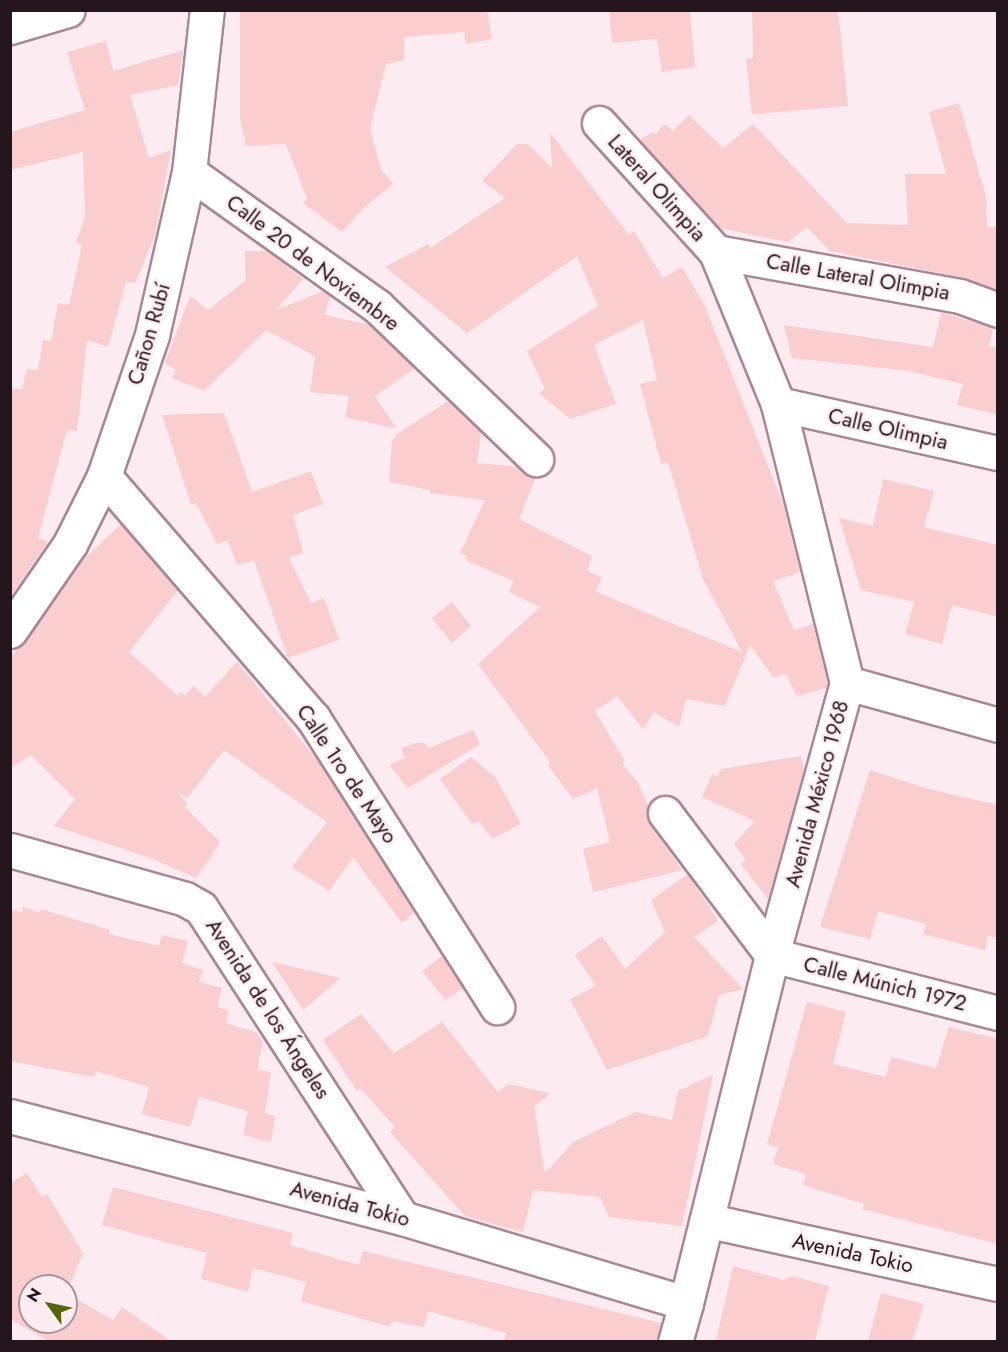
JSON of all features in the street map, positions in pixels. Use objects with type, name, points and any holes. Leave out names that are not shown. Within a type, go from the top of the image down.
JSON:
[{"type":"street","points":[[10,27],[68,10]]},
{"type":"street","name":"Cañon Rubí","points":[[10,631],[70,544],[104,476],[152,335],[189,172],[207,10]]},
{"type":"street","name":"Lateral Olimpia","points":[[599,123],[716,252]]},
{"type":"street","name":"Calle 20 de Noviembre","points":[[189,172],[377,306],[536,459]]},
{"type":"street","name":"Calle Lateral Olimpia","points":[[716,252],[960,296],[998,310]]},
{"type":"street","name":"Avenida México 1968","points":[[675,1341],[709,1221],[772,955],[847,683],[778,404],[716,252]]},
{"type":"street","name":"Calle Olimpia","points":[[778,404],[998,453]]},
{"type":"street","name":"Calle 1ro de Mayo","points":[[104,476],[313,718],[497,1007]]},
{"type":"street","points":[[847,683],[998,725]]},
{"type":"street","points":[[665,813],[772,955]]},
{"type":"street","name":"Avenida de los Ángeles","points":[[10,850],[185,899],[201,908],[402,1218]]},
{"type":"street","name":"Calle Múnich 1972","points":[[772,955],[998,1013]]},
{"type":"street","name":"Avenida Tokio","points":[[10,1116],[402,1218],[686,1303]]},
{"type":"street","name":"Avenida Tokio","points":[[709,1221],[998,1284]]},
{"type":"building","points":[[240,10],[487,10],[492,39],[466,44],[464,32],[404,37],[404,60],[386,64],[370,129],[381,169],[393,184],[363,208],[342,232],[303,203],[307,199],[286,144],[246,146],[240,119]]},
{"type":"building","points":[[609,10],[690,10],[695,67],[662,72],[657,39],[612,43]]},
{"type":"building","points":[[752,10],[838,10],[848,106],[752,114],[746,59],[753,58]]},
{"type":"building","points":[[106,41],[113,71],[183,50],[178,85],[130,95],[149,158],[171,150],[155,235],[135,283],[126,281],[108,347],[87,340],[77,431],[67,430],[38,538],[48,542],[10,597],[10,389],[22,389],[27,369],[38,370],[43,340],[51,341],[58,303],[69,305],[82,245],[76,243],[85,216],[83,152],[10,170],[10,132],[85,110],[67,52]]},
{"type":"building","points":[[959,103],[986,196],[987,227],[998,226],[998,290],[964,278],[830,251],[807,227],[788,242],[719,228],[640,140],[652,132],[655,134],[665,124],[673,131],[689,115],[723,148],[753,124],[847,223],[908,225],[905,174],[946,174],[929,112]]},
{"type":"building","points":[[550,133],[629,235],[634,231],[663,278],[682,267],[705,306],[783,504],[800,572],[773,581],[794,630],[813,624],[828,683],[826,688],[797,696],[785,673],[774,678],[750,645],[725,706],[686,699],[679,727],[654,712],[643,729],[617,696],[595,711],[624,760],[622,763],[638,783],[648,806],[650,824],[682,870],[593,892],[583,849],[610,842],[597,788],[573,799],[547,764],[550,762],[478,664],[540,607],[509,592],[514,581],[465,560],[467,556],[460,553],[485,500],[430,493],[430,490],[389,482],[392,441],[397,434],[448,401],[481,432],[477,463],[517,467],[536,477],[519,519],[592,556],[587,571],[602,577],[596,592],[742,652],[703,579],[668,462],[661,464],[640,384],[657,380],[643,320],[594,345],[616,404],[570,419],[539,393],[545,389],[527,351],[598,306],[577,256],[467,333],[385,267],[428,244],[430,248],[505,198],[482,181],[517,144],[528,144],[552,168]]},
{"type":"building","points":[[245,251],[268,251],[303,279],[276,310],[324,291],[330,296],[325,315],[370,325],[415,368],[375,396],[397,429],[345,417],[349,396],[310,392],[315,356],[266,330],[204,391],[172,378],[176,370],[165,363],[190,296],[208,310],[246,280]]},
{"type":"building","points":[[941,312],[993,328],[989,346],[998,348],[998,415],[957,405],[963,384],[909,371],[792,358],[784,325],[933,347]]},
{"type":"building","points":[[224,413],[252,492],[311,471],[323,504],[293,515],[303,553],[289,558],[311,603],[324,598],[339,640],[288,658],[254,560],[237,565],[228,540],[217,544],[196,503],[191,505],[162,415]]},
{"type":"building","points":[[883,479],[934,491],[924,527],[998,545],[998,617],[952,605],[942,644],[905,634],[914,602],[861,590],[839,518],[873,526]]},
{"type":"building","points":[[121,524],[178,590],[129,652],[178,696],[181,692],[185,696],[194,686],[205,697],[237,662],[322,766],[414,912],[402,923],[353,857],[329,891],[292,867],[327,822],[224,750],[187,798],[177,792],[187,804],[185,807],[220,842],[196,878],[151,858],[54,826],[75,799],[31,755],[10,769],[10,658],[79,564]]},
{"type":"building","points":[[452,602],[471,626],[452,643],[432,618]]},
{"type":"building","points":[[473,730],[480,744],[408,788],[389,765],[405,758],[401,748],[416,743],[425,743],[429,748]]},
{"type":"building","points":[[801,756],[804,769],[768,899],[741,864],[746,860],[734,844],[755,821],[702,797],[712,774],[718,776],[721,769]]},
{"type":"building","points":[[471,757],[495,777],[521,824],[492,839],[479,821],[472,824],[440,779]]},
{"type":"building","points":[[870,770],[929,789],[998,805],[998,938],[988,936],[985,950],[923,934],[926,924],[878,911],[870,939],[820,927]]},
{"type":"building","points":[[688,874],[718,921],[694,937],[743,989],[719,995],[708,1036],[607,1070],[570,999],[596,986],[575,955],[602,936],[625,969],[665,932],[651,900]]},
{"type":"building","points":[[23,907],[40,913],[41,909],[110,930],[109,934],[159,946],[162,935],[188,941],[182,963],[203,970],[199,982],[222,988],[217,1007],[229,1011],[226,1023],[258,1033],[263,1043],[257,1070],[271,1072],[265,1113],[275,1116],[271,1142],[243,1135],[248,1111],[199,1097],[190,1127],[142,1114],[149,1087],[95,1071],[94,1077],[10,1061],[10,909],[22,912]]},
{"type":"building","points":[[442,956],[463,988],[445,1000],[422,971]]},
{"type":"building","points":[[272,962],[340,978],[303,1010]]},
{"type":"building","points":[[807,1002],[846,1012],[833,1064],[886,1077],[891,1057],[936,1068],[949,1027],[998,1039],[998,1244],[862,1209],[864,1204],[803,1185],[806,1174],[773,1164],[778,1147],[767,1144]]},
{"type":"building","points":[[361,1014],[394,1053],[442,1022],[498,1092],[508,1084],[550,1093],[534,1107],[545,1174],[573,1142],[636,1112],[672,1120],[678,1091],[713,1075],[682,1226],[609,1217],[600,1197],[533,1190],[523,1232],[465,1216],[390,1132],[395,1127],[360,1088],[357,1091],[323,1040]]},
{"type":"building","points":[[27,1173],[42,1197],[47,1194],[83,1253],[74,1274],[18,1274],[18,1324],[10,1319],[10,1183]]},
{"type":"building","points":[[113,1187],[293,1233],[290,1245],[359,1265],[363,1251],[661,1323],[657,1341],[504,1341],[506,1333],[428,1311],[424,1327],[392,1321],[390,1327],[301,1301],[306,1282],[253,1268],[248,1292],[201,1279],[207,1253],[102,1225]]},
{"type":"building","points":[[733,1266],[784,1280],[792,1276],[829,1286],[815,1341],[716,1341]]},
{"type":"building","points":[[881,1293],[924,1304],[912,1341],[868,1341]]},
{"type":"building","points":[[78,1300],[113,1320],[122,1307],[171,1341],[48,1341],[36,1334],[78,1334]]}]
